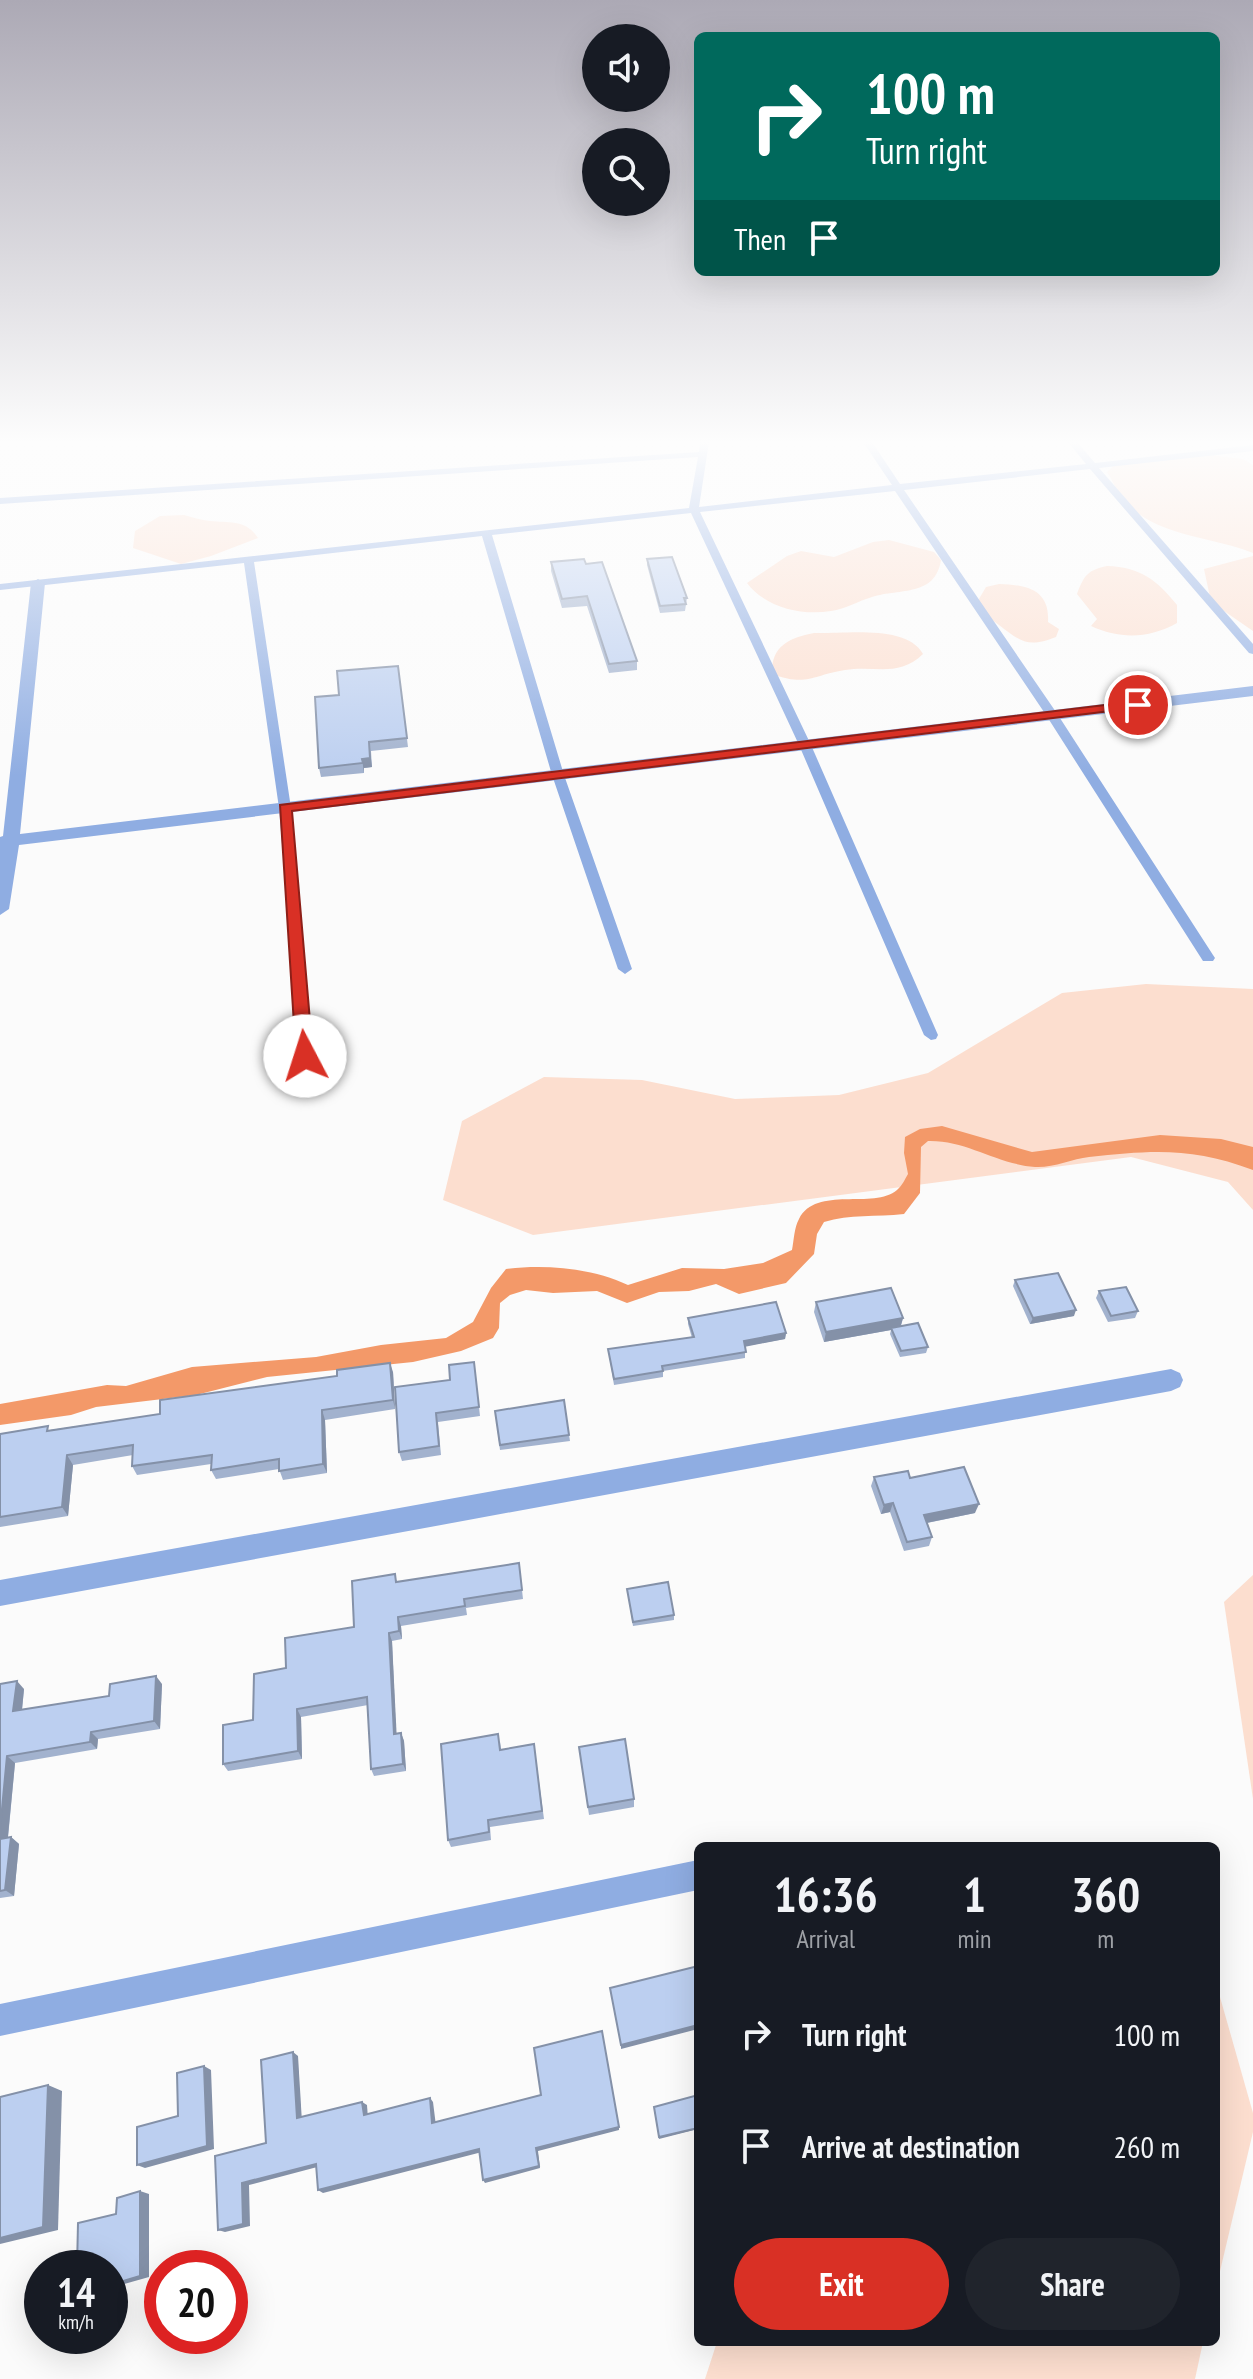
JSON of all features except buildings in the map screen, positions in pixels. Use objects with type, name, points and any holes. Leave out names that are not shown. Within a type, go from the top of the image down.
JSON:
[{"type":"street","points":[[0,909],[38,583]]},
{"type":"street","points":[[6,842],[1253,691]]},
{"type":"street","points":[[0,1593],[1171,1380]]},
{"type":"street","points":[[0,2020],[694,1876]]},
{"type":"lane","points":[[0,587],[294,553]]},
{"type":"lane","points":[[492,553],[558,775],[625,969]]},
{"type":"lane","points":[[715,553],[805,745],[931,1035]]},
{"type":"lane","points":[[942,553],[1052,715],[1208,958]]},
{"type":"lane","points":[[1168,553],[1253,651]]},
{"type":"lane","points":[[248,558],[285,808],[305,1056]]},
{"type":"shaded area","points":[[148,553],[219,553],[211,556],[181,564]]},
{"type":"shaded area","points":[[795,553],[834,557],[844,553],[935,553],[941,560],[938,572],[924,586],[872,597],[831,611],[808,612],[784,608],[764,598],[747,583]]},
{"type":"shaded area","points":[[1253,556],[1253,631],[1211,602],[1204,569]]},
{"type":"shaded area","points":[[1107,566],[1138,572],[1155,582],[1177,605],[1177,623],[1156,632],[1134,635],[1112,633],[1091,626],[1097,619],[1077,594],[1088,574]]},
{"type":"shaded area","points":[[999,584],[1027,588],[1040,596],[1048,611],[1048,622],[1059,629],[1056,637],[1025,642],[984,613],[976,604],[986,587]]},
{"type":"shaded area","points":[[814,633],[889,634],[915,645],[923,654],[895,668],[845,670],[802,680],[772,674],[775,656],[783,645]]},
{"type":"shaded area","points":[[1146,984],[1253,989],[1253,1210],[1228,1182],[1131,1157],[533,1235],[443,1200],[462,1121],[544,1077],[642,1080],[735,1099],[839,1095],[928,1073],[1062,993]]},
{"type":"shaded area","points":[[942,1126],[1032,1152],[1160,1135],[1221,1139],[1253,1147],[1253,1170],[1211,1157],[1172,1152],[1089,1157],[1035,1167],[1007,1162],[956,1144],[928,1141],[921,1147],[920,1193],[904,1214],[824,1222],[817,1234],[814,1254],[786,1283],[739,1294],[716,1284],[689,1291],[659,1292],[627,1303],[597,1291],[553,1293],[526,1290],[510,1295],[500,1303],[499,1328],[493,1338],[461,1351],[413,1362],[267,1377],[196,1395],[96,1407],[71,1415],[0,1425],[0,1404],[107,1385],[126,1386],[192,1367],[316,1357],[381,1345],[446,1338],[473,1322],[491,1288],[506,1269],[568,1269],[628,1285],[682,1268],[724,1269],[763,1263],[792,1250],[799,1219],[807,1209],[818,1203],[887,1196],[897,1190],[908,1174],[905,1137],[920,1129]]},
{"type":"shaded area","points":[[1253,1575],[1253,1799],[1224,1602]]},
{"type":"shaded area","points":[[1220,1997],[1253,2113],[1253,2132],[1220,2271]]},
{"type":"shaded area","points":[[716,2346],[1202,2346],[1195,2379],[705,2379]]},
{"type":"route","points":[[305,1056],[285,808],[1138,705]]}]
